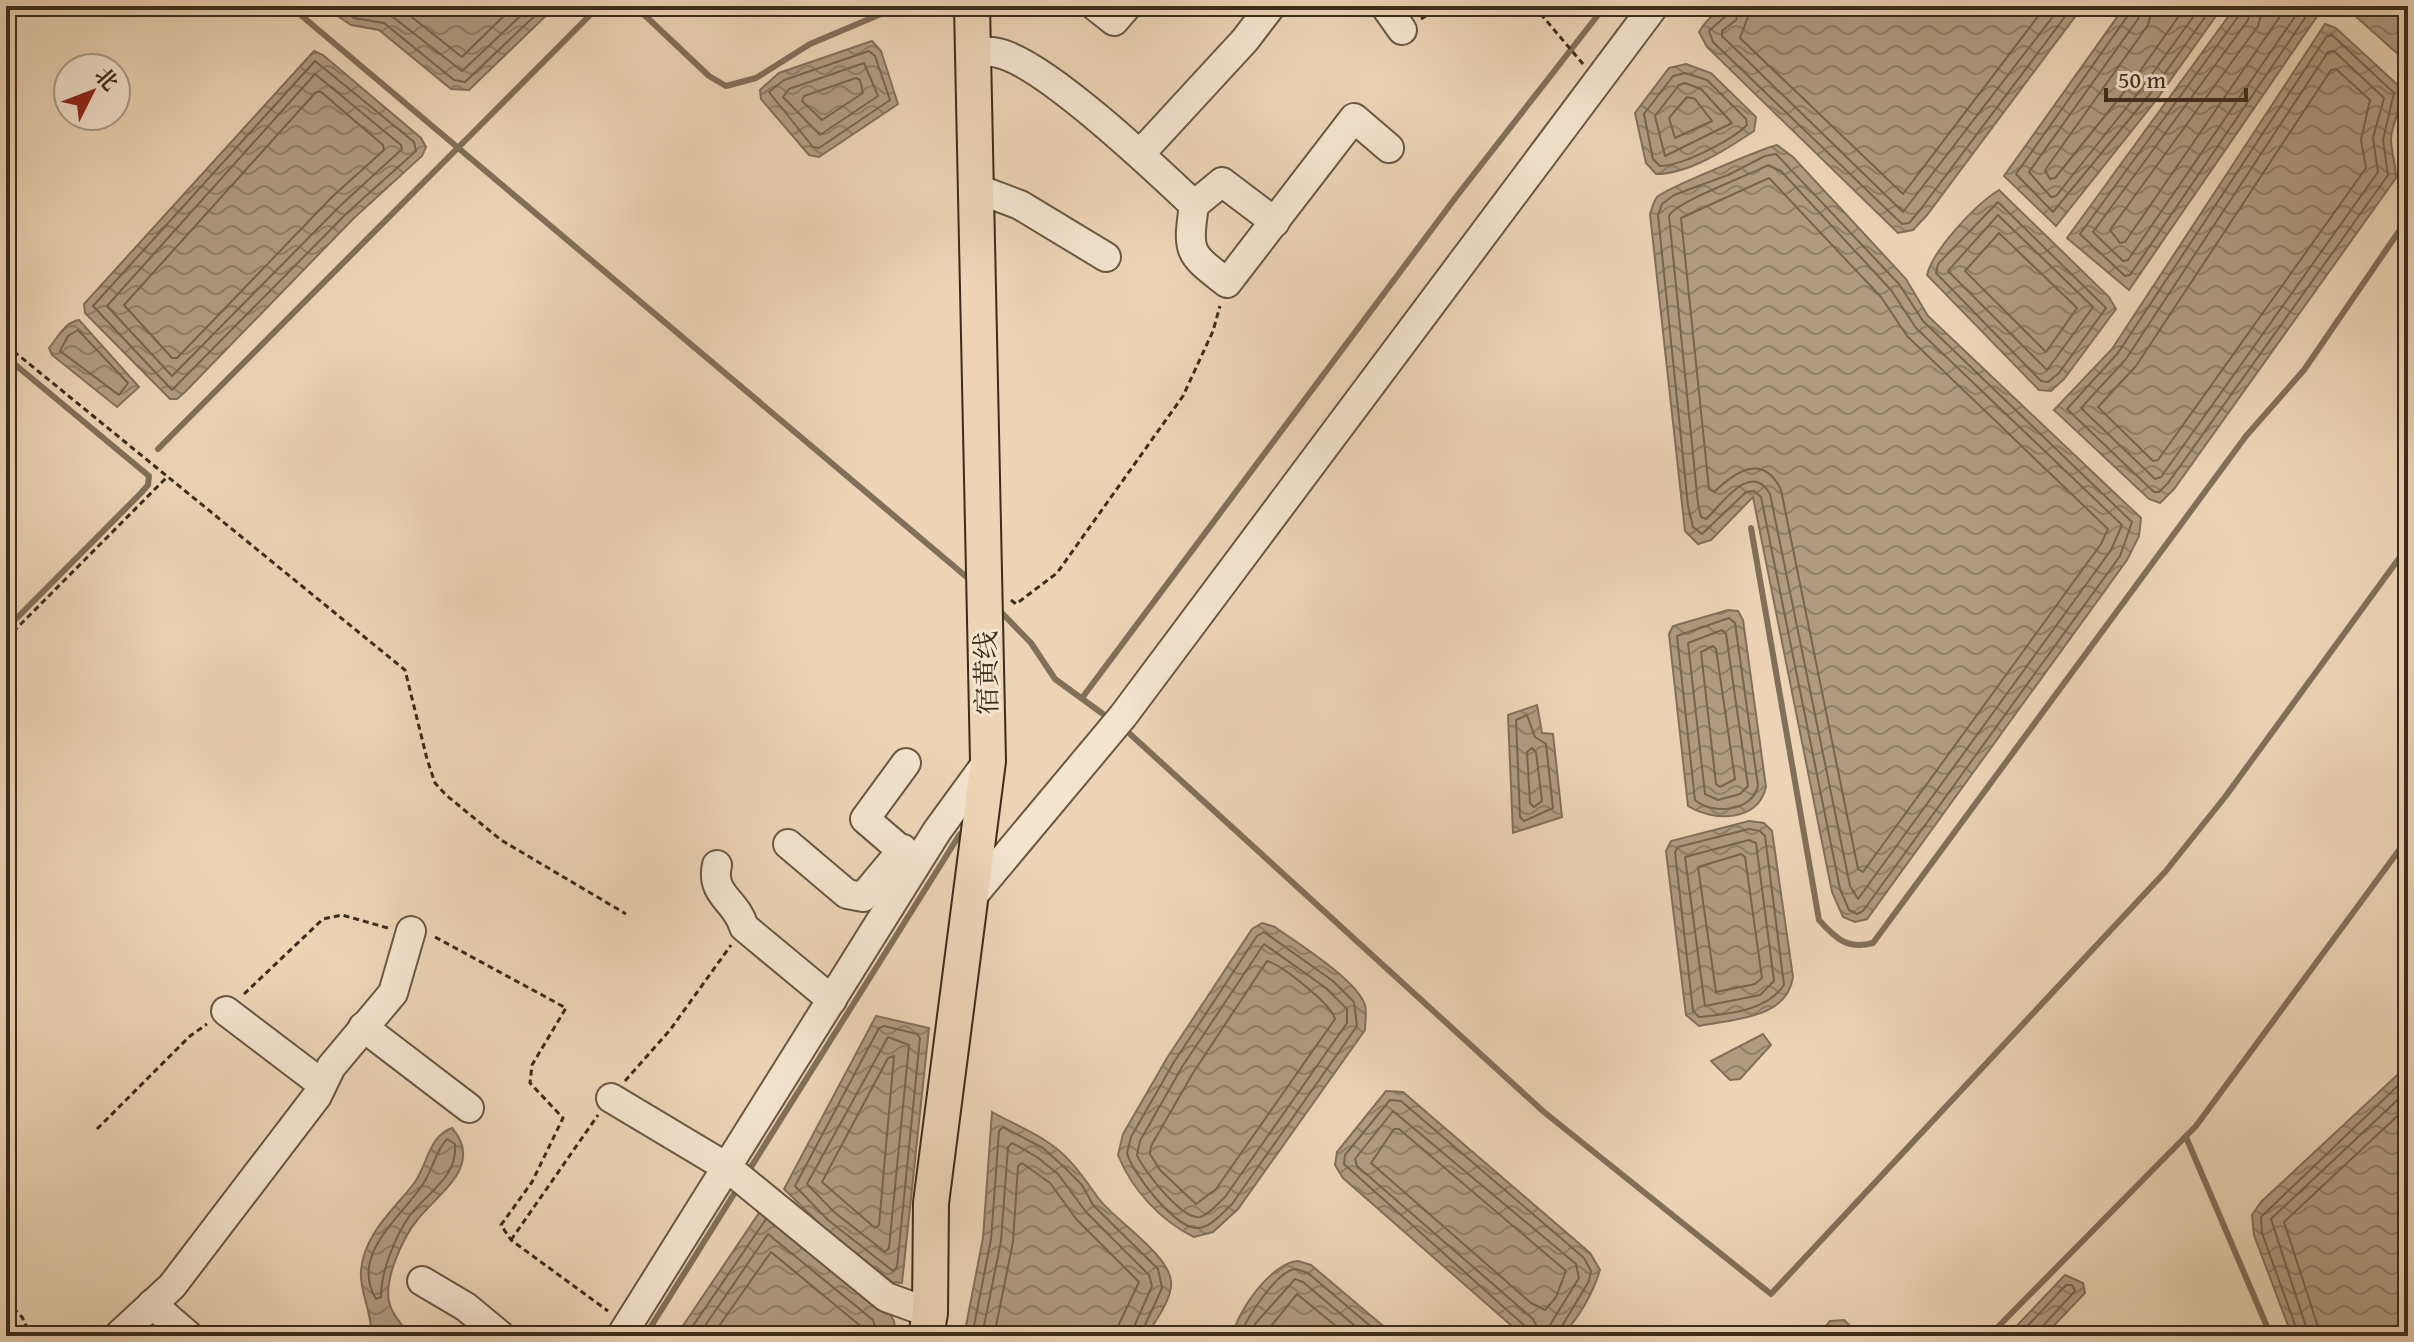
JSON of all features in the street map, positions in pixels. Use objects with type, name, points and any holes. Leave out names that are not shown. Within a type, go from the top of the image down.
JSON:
[{"type":"main road","name":"宿黄线","points":[[928,1325],[931,1203],[988,761],[972,6]]},
{"type":"street","points":[[1095,6],[1114,21],[1127,6]]},
{"type":"street","points":[[1140,154],[1245,40],[1271,6]]},
{"type":"street","points":[[1385,6],[1402,30]]},
{"type":"street","points":[[970,899],[1123,716],[1654,6]]},
{"type":"street","points":[[973,51],[999,53],[1031,68],[1140,154],[1194,205]]},
{"type":"street","points":[[1275,222],[1222,182],[1194,205],[1189,237],[1194,257],[1227,283],[1275,222],[1354,118],[1389,148]]},
{"type":"street","points":[[975,188],[1020,205],[1106,257]]},
{"type":"street","points":[[621,1336],[832,1000],[910,857],[988,761]]},
{"type":"street","points":[[906,763],[865,819],[910,857]]},
{"type":"street","points":[[788,844],[847,894],[863,897],[910,857]]},
{"type":"street","points":[[717,865],[714,880],[720,894],[740,912],[744,927],[832,1000]]},
{"type":"street","points":[[118,1336],[188,1266],[322,1084],[331,1067],[393,993],[411,931]]},
{"type":"street","points":[[226,1011],[322,1084]]},
{"type":"street","points":[[363,1027],[469,1108]]},
{"type":"street","points":[[611,1098],[728,1168],[886,1297],[928,1325]]},
{"type":"street","points":[[422,1281],[466,1307],[501,1336]]},
{"type":"street","points":[[152,1304],[189,1336]]},
{"type":"path","points":[[1534,6],[1577,57]]},
{"type":"path","points":[[984,585],[1016,604],[1057,573],[1183,396],[1213,331],[1227,283]]},
{"type":"path","points":[[6,345],[405,670],[427,759],[441,789],[501,840],[626,914]]},
{"type":"path","points":[[6,639],[168,476]]},
{"type":"path","points":[[6,1301],[22,1317],[31,1336]]},
{"type":"water","points":[[323,6],[556,6],[469,90],[451,89],[379,30],[351,25]]},
{"type":"water","points":[[1741,6],[2083,6],[1927,215],[1913,230],[1898,233],[1707,47],[1699,32],[1707,21],[1716,13]]},
{"type":"water","points":[[2125,6],[2223,6],[2157,99],[2056,226],[2004,176]]},
{"type":"water","points":[[2236,6],[2308,6],[2318,15],[2129,290],[2067,238]]},
{"type":"water","points":[[2344,6],[2408,6],[2408,63]]},
{"type":"water","points":[[2325,24],[2336,28],[2402,89],[2391,139],[2396,178],[2174,489],[2160,503],[2149,499],[2054,410],[2112,349]]},
{"type":"water","points":[[872,41],[881,51],[898,104],[819,157],[809,155],[761,99],[760,90],[779,73]]},
{"type":"water","points":[[314,51],[323,55],[421,138],[426,147],[422,156],[354,218],[185,392],[177,399],[170,399],[85,313],[84,304]]},
{"type":"water","points":[[1686,64],[1711,73],[1756,117],[1754,131],[1694,165],[1656,174],[1646,163],[1635,113],[1669,68]]},
{"type":"water","points":[[1777,145],[1793,157],[1906,279],[1928,316],[2141,518],[2139,536],[2127,560],[1867,919],[1855,922],[1843,917],[1832,892],[1753,497],[1711,540],[1698,544],[1685,531],[1650,214],[1657,197],[1664,193]]},
{"type":"water","points":[[1999,190],[2109,297],[2116,309],[2064,379],[2051,391],[2039,390],[1927,275],[1938,253],[1957,228]]},
{"type":"water","points":[[79,320],[139,387],[117,407],[52,355],[49,348],[59,335]]},
{"type":"water","points":[[1728,610],[1738,611],[1743,620],[1766,787],[1761,799],[1745,813],[1722,816],[1710,815],[1688,806],[1669,634],[1673,626]]},
{"type":"water","points":[[1537,705],[1542,733],[1553,734],[1562,817],[1513,833],[1508,715]]},
{"type":"water","points":[[1749,821],[1764,823],[1772,831],[1793,977],[1789,991],[1770,1009],[1756,1015],[1699,1026],[1686,1015],[1666,851],[1671,841]]},
{"type":"water","points":[[1262,923],[1275,927],[1350,984],[1365,1005],[1365,1030],[1238,1209],[1213,1232],[1194,1237],[1170,1222],[1149,1203],[1131,1180],[1118,1155],[1123,1134],[1167,1058],[1252,929]]},
{"type":"water","points":[[876,1016],[929,1028],[902,1283],[892,1282],[822,1226],[784,1189]]},
{"type":"water","points":[[1763,1034],[1771,1045],[1740,1079],[1730,1080],[1711,1061]]},
{"type":"water","points":[[2408,1065],[2408,1336],[2292,1336],[2254,1235],[2252,1215],[2261,1202]]},
{"type":"water","points":[[1386,1091],[1403,1092],[1590,1253],[1600,1270],[1597,1279],[1585,1305],[1562,1336],[1525,1336],[1343,1178],[1335,1165],[1337,1152]]},
{"type":"water","points":[[992,1112],[1040,1137],[1062,1153],[1107,1208],[1161,1260],[1168,1271],[1171,1288],[1163,1310],[1146,1336],[964,1336],[983,1238]]},
{"type":"water","points":[[452,1128],[461,1141],[461,1166],[447,1188],[412,1227],[391,1272],[388,1295],[391,1309],[411,1336],[371,1336],[361,1278],[368,1244],[415,1182],[438,1137]]},
{"type":"water","points":[[763,1207],[887,1309],[894,1321],[896,1336],[676,1336]]},
{"type":"water","points":[[1298,1261],[1311,1265],[1395,1336],[1233,1336],[1241,1314],[1257,1290],[1277,1270]]},
{"type":"water","points":[[2065,1275],[2083,1283],[2085,1293],[2044,1336],[2007,1336]]},
{"type":"water","points":[[1844,1320],[1861,1336],[1818,1336],[1830,1321]]},
{"type":"waterway","points":[[290,6],[969,579]]},
{"type":"waterway","points":[[158,449],[599,6]]},
{"type":"waterway","points":[[635,6],[709,76],[726,86],[756,78],[810,44],[900,6]]},
{"type":"waterway","points":[[1082,698],[1456,197],[1605,6]]},
{"type":"waterway","points":[[1751,528],[1819,920],[1831,933],[1849,944],[1873,943],[2246,436],[2304,370],[2408,218]]},
{"type":"waterway","points":[[6,357],[149,476],[148,485],[141,493],[6,629]]},
{"type":"waterway","points":[[1130,734],[1544,1112],[1771,1294],[2165,872],[2225,797],[2408,546]]},
{"type":"waterway","points":[[1000,611],[1031,643],[1055,679],[1103,714]]},
{"type":"waterway","points":[[751,1167],[960,834]]},
{"type":"waterway","points":[[1989,1336],[2196,1126],[2408,838]]},
{"type":"waterway","points":[[2186,1137],[2271,1336]]},
{"type":"waterway","points":[[645,1336],[734,1194]]}]
